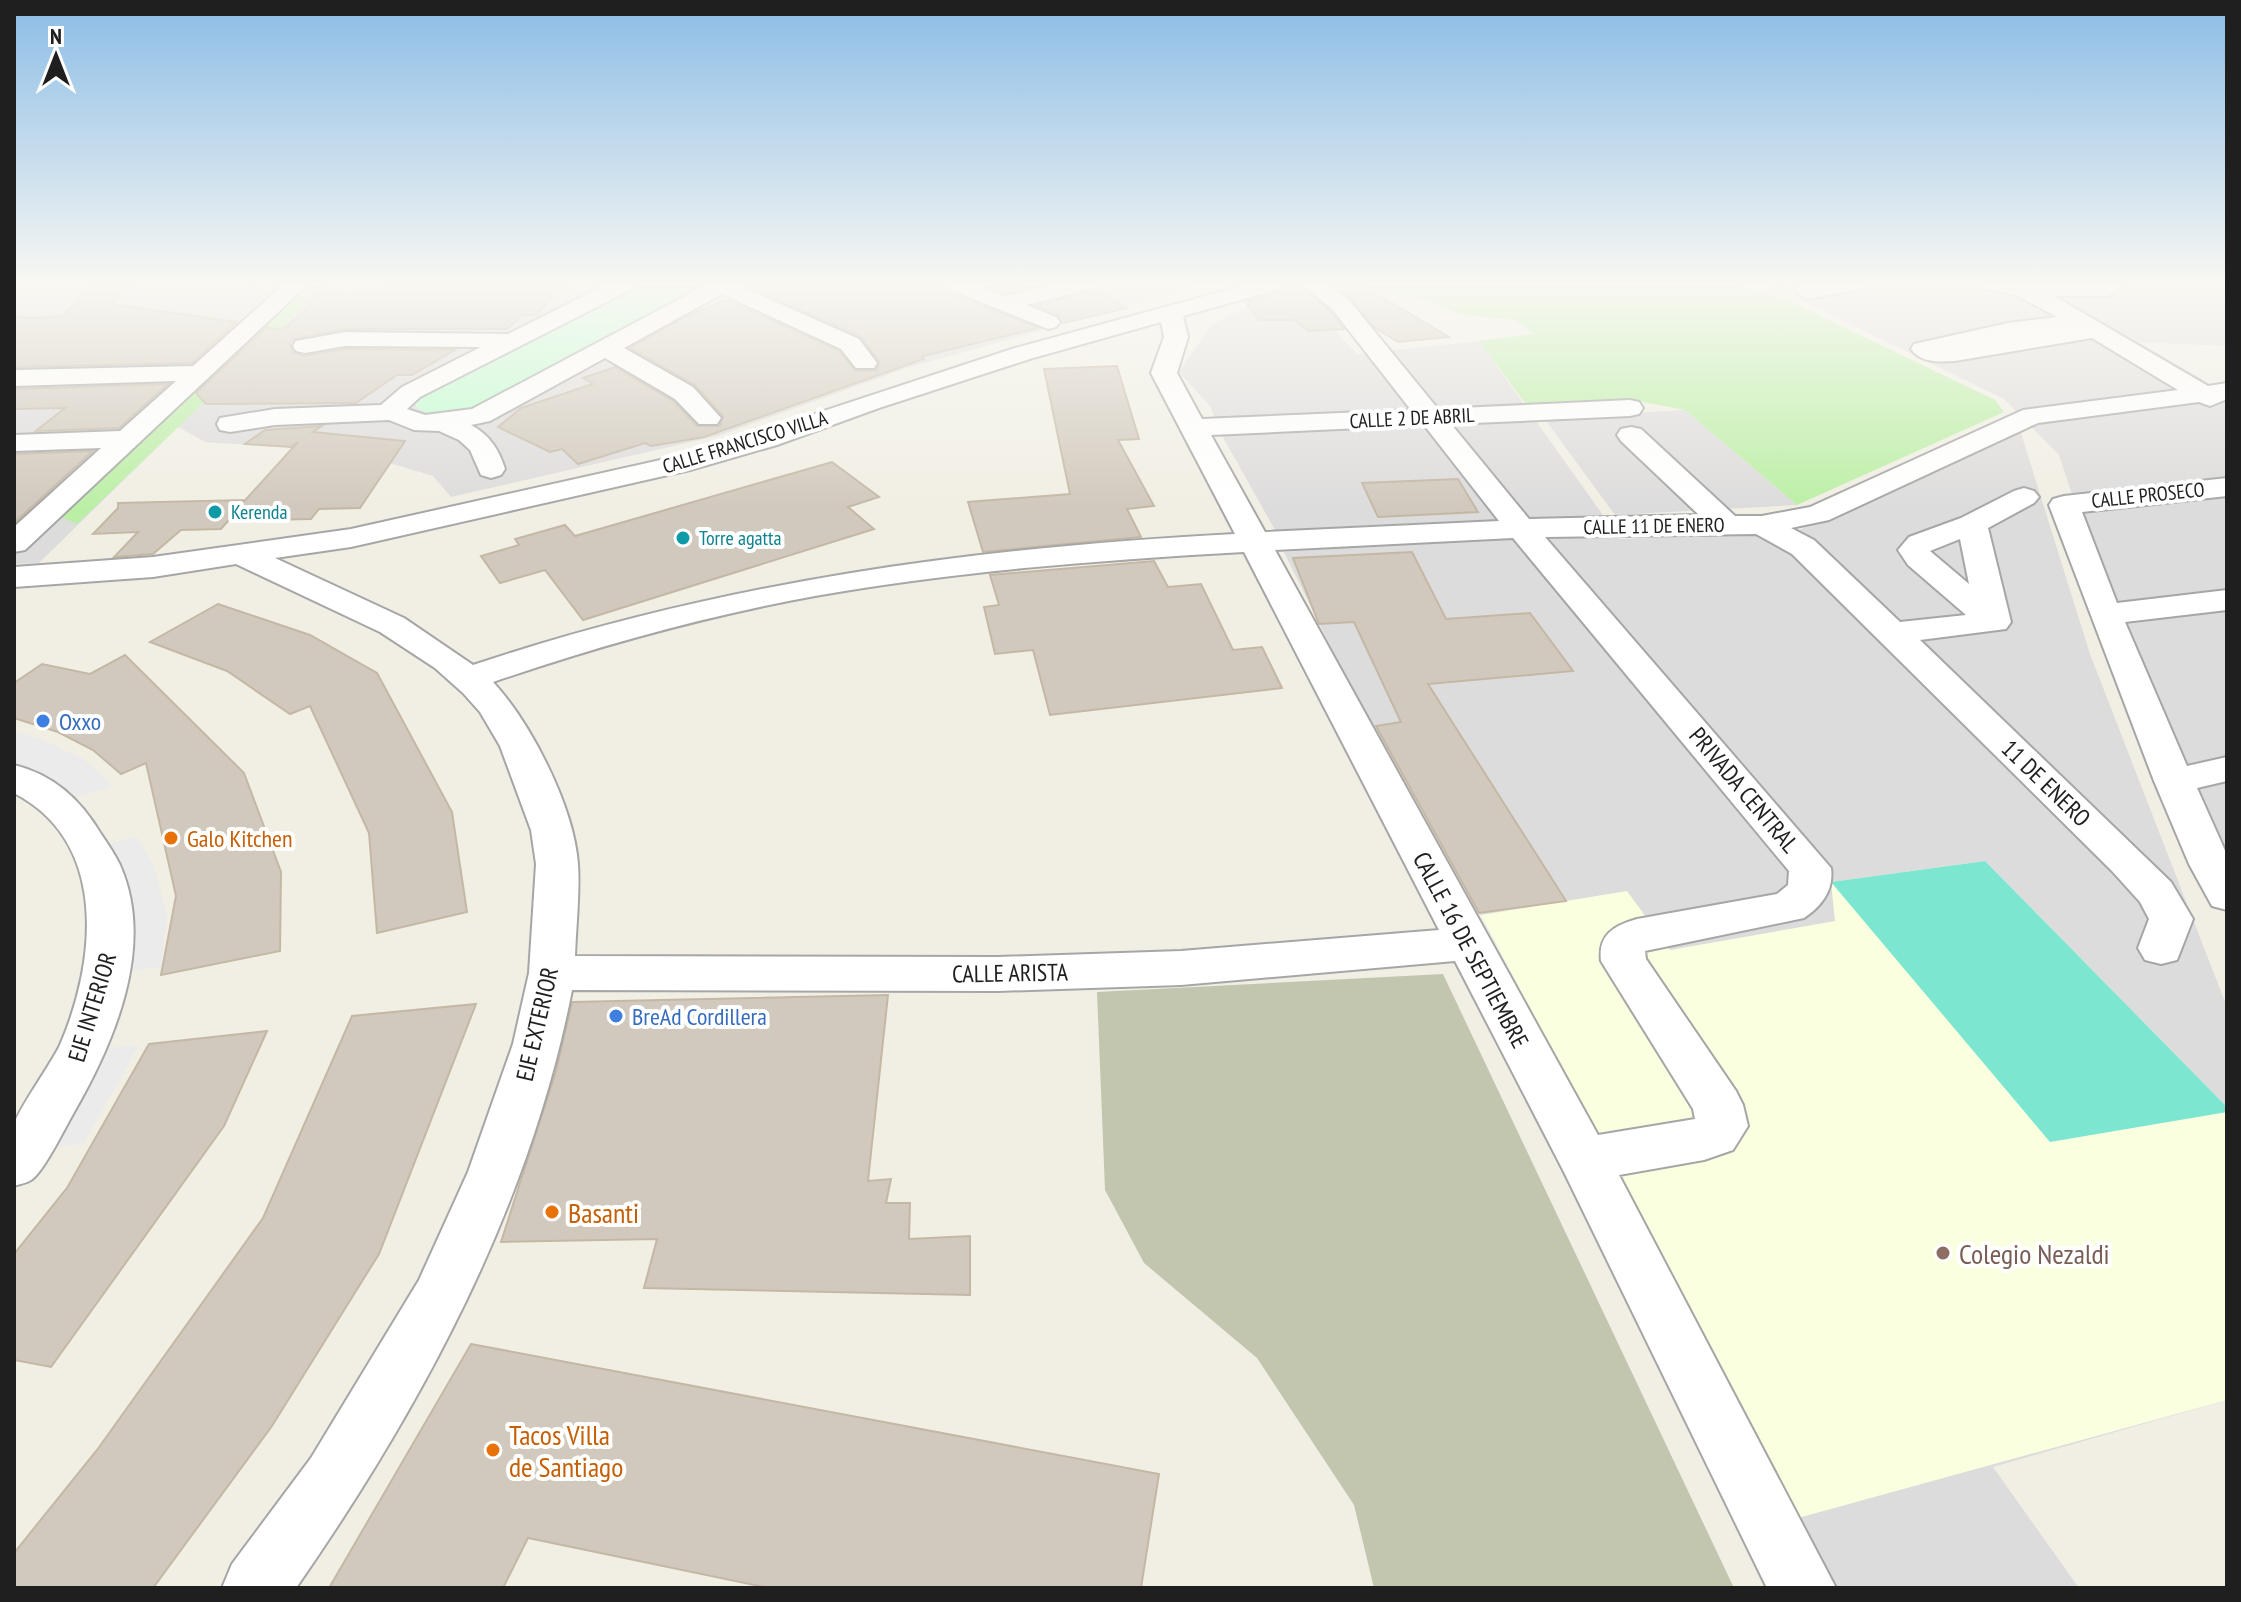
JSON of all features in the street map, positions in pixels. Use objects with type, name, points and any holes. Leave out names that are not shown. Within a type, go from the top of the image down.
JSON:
[{"type":"street","points":[[14,543],[29,516],[130,439],[216,359]]},
{"type":"street","points":[[394,412],[393,407],[398,401],[411,392],[472,359]]},
{"type":"street","points":[[230,424],[275,417],[394,412],[413,421],[443,423],[481,415],[586,359]]},
{"type":"street","points":[[625,359],[684,393],[708,418]]},
{"type":"street","points":[[862,359],[865,363]]},
{"type":"street","name":"CALLE FRANCISCO VILLA","points":[[14,594],[134,584],[723,453],[870,402],[1013,359]]},
{"type":"street","name":"CALLE 16 DE SEPTIEMBRE","points":[[1169,359],[1164,373],[1466,944],[1584,1159],[1802,1588]]},
{"type":"street","points":[[1384,359],[1521,529]]},
{"type":"street","points":[[2152,359],[2215,393],[2227,409]]},
{"type":"street","points":[[14,378],[201,373]]},
{"type":"street","name":"CALLE 11 DE ENERO","points":[[469,678],[606,635],[817,586],[933,570],[1253,542],[1521,529],[1744,524],[1818,514],[2032,416],[2215,393]]},
{"type":"street","name":"CALLE 2 DE ABRIL","points":[[1194,428],[1431,418],[1630,421],[1744,524]]},
{"type":"street","points":[[443,423],[484,446],[491,469]]},
{"type":"street","points":[[14,443],[130,439]]},
{"type":"street","name":"CALLE PROSECO","points":[[2105,614],[2064,505],[2227,487]]},
{"type":"street","points":[[1994,622],[1919,558],[1914,550],[1920,544],[1972,524],[2024,497]]},
{"type":"street","points":[[14,576],[56,534],[29,516]]},
{"type":"street","name":"11 DE ENERO","points":[[1744,524],[1803,547],[2116,850],[2156,893],[2171,919],[2161,948]]},
{"type":"street","points":[[1972,524],[1994,622]]},
{"type":"street","name":"PRIVADA CENTRAL","points":[[1521,529],[1810,868],[1812,883],[1808,893],[1789,907],[1637,935],[1622,945],[1624,961],[1718,1105],[1722,1126],[1715,1135],[1704,1139],[1584,1159]]},
{"type":"street","name":"CALLE FRANCISCO VILLA","points":[[14,576],[252,560]]},
{"type":"street","name":"EJE EXTERIOR","points":[[252,560],[392,625],[469,678],[496,707],[519,746],[552,830],[557,864],[552,973],[537,1044],[494,1172],[439,1299],[333,1480],[256,1588]]},
{"type":"street","points":[[2227,600],[2105,614],[2210,864],[2227,895]]},
{"type":"street","points":[[1890,633],[1994,622]]},
{"type":"street","points":[[2174,781],[2227,769]]},
{"type":"street","name":"EJE INTERIOR","points":[[14,777],[52,799],[93,848],[108,892],[112,948],[100,998],[77,1063],[14,1164]]},
{"type":"street","name":"CALLE ARISTA","points":[[552,973],[1013,974],[1181,968],[1466,944]]},
{"type":"shaded area","points":[[14,359],[940,359],[717,436],[451,497],[433,476],[359,454],[205,442],[178,427],[39,563],[14,564]]},
{"type":"shaded area","points":[[1188,359],[1492,359],[1620,539],[1795,532],[2020,430],[2090,654],[2227,1007],[2227,1400],[1993,1467],[2079,1588],[1835,1588],[1481,915],[1339,664],[1284,552],[1521,536],[1484,520],[1275,530],[1224,439],[1210,406],[1179,372]]},
{"type":"shaded area","points":[[1921,359],[2167,359],[2227,394],[2227,860],[2140,702],[2059,455],[2004,399]]},
{"type":"shaded area","points":[[1685,410],[1797,505],[1615,515],[1544,418]]},
{"type":"shaded area","points":[[14,731],[82,758],[112,786],[76,798],[46,777],[14,761]]},
{"type":"shaded area","points":[[137,837],[155,869],[167,915],[161,967],[118,973],[103,845]]},
{"type":"shaded area","name":"Colegio Nezaldi","points":[[1985,861],[2227,1107],[2227,1400],[1798,1518],[1481,915],[1627,891],[1670,950],[1835,921],[1831,882]]},
{"type":"shaded area","points":[[1985,861],[2227,1107],[2227,1112],[2050,1142],[1831,882]]},
{"type":"shaded area","points":[[1443,974],[1734,1588],[1374,1588],[1354,1505],[1257,1358],[1144,1263],[1105,1190],[1097,992]]},
{"type":"shaded area","points":[[139,1045],[83,1144],[37,1148],[96,1049]]},
{"type":"green space","points":[[224,359],[249,359],[77,524],[56,515]]},
{"type":"green space","points":[[495,359],[566,359],[474,408],[431,415],[415,404],[428,393]]},
{"type":"green space","points":[[1492,359],[1909,359],[1995,400],[2004,412],[1797,505],[1685,410],[1638,401],[1528,407]]},
{"type":"building","points":[[14,359],[197,359],[192,363],[14,367]]},
{"type":"building","points":[[233,359],[440,359],[412,375],[397,375],[356,403],[206,404],[196,393]]},
{"type":"building","points":[[649,359],[846,359],[856,371],[877,370],[877,359],[924,359],[704,437],[651,446],[645,443],[578,464],[562,449],[550,452],[498,427],[521,408],[593,384],[583,378],[615,367],[673,401],[697,426],[720,426],[723,416],[695,385]]},
{"type":"building","points":[[1117,366],[1139,439],[1118,440],[1154,506],[1127,509],[1141,537],[983,552],[968,502],[1070,494],[1044,369]]},
{"type":"building","points":[[168,384],[119,428],[36,431],[65,408],[14,409],[14,389]]},
{"type":"building","points":[[322,426],[313,432],[405,441],[360,508],[319,509],[311,519],[228,521],[221,529],[181,530],[153,554],[114,557],[138,532],[93,534],[118,508],[118,503],[244,500],[239,507],[298,442],[291,447],[245,444],[265,430]]},
{"type":"building","points":[[93,451],[14,523],[14,454]]},
{"type":"building","name":"Torre agatta","points":[[832,462],[879,497],[848,507],[874,529],[583,620],[545,570],[500,583],[481,556],[519,545],[515,539],[565,525],[575,536]]},
{"type":"building","points":[[1458,479],[1478,512],[1378,517],[1362,483]]},
{"type":"building","points":[[1412,552],[1446,619],[1530,613],[1573,671],[1428,684],[1566,901],[1479,913],[1376,726],[1401,722],[1354,622],[1319,624],[1293,558]]},
{"type":"building","points":[[1154,561],[1168,587],[1201,584],[1233,650],[1262,647],[1282,688],[1050,715],[1033,650],[995,654],[984,607],[999,605],[990,575]]},
{"type":"building","points":[[218,604],[310,635],[377,673],[452,812],[467,912],[377,933],[369,833],[310,706],[290,714],[227,671],[150,642]]},
{"type":"building","points":[[125,655],[244,773],[281,872],[280,951],[161,975],[176,896],[146,763],[121,774],[93,750],[58,732],[14,718],[14,683],[42,664],[90,674]]},
{"type":"building","points":[[888,995],[868,1181],[891,1179],[886,1203],[910,1203],[909,1239],[970,1236],[970,1295],[644,1288],[657,1239],[501,1242],[556,1071],[572,1002]]},
{"type":"building","points":[[476,1004],[379,1254],[272,1426],[153,1588],[14,1588],[14,1553],[97,1450],[263,1218],[352,1016]]},
{"type":"building","points":[[267,1031],[224,1126],[51,1367],[14,1360],[14,1254],[67,1188],[149,1044]]},
{"type":"building","points":[[471,1344],[1159,1474],[1141,1588],[769,1588],[528,1538],[503,1588],[329,1588]]},
{"type":"place","name":"Kerenda","points":[[215,512]]},
{"type":"place","name":"Torre agatta","points":[[683,538]]},
{"type":"place","name":"Oxxo","points":[[43,721]]},
{"type":"place","name":"Galo Kitchen","points":[[171,838]]},
{"type":"place","name":"BreAd Cordillera","points":[[616,1016]]},
{"type":"place","name":"Basanti","points":[[552,1212]]},
{"type":"place","name":"Colegio Nezaldi","points":[[1943,1253]]},
{"type":"place","name":"Tacos Villa de Santiago","points":[[493,1450]]}]
